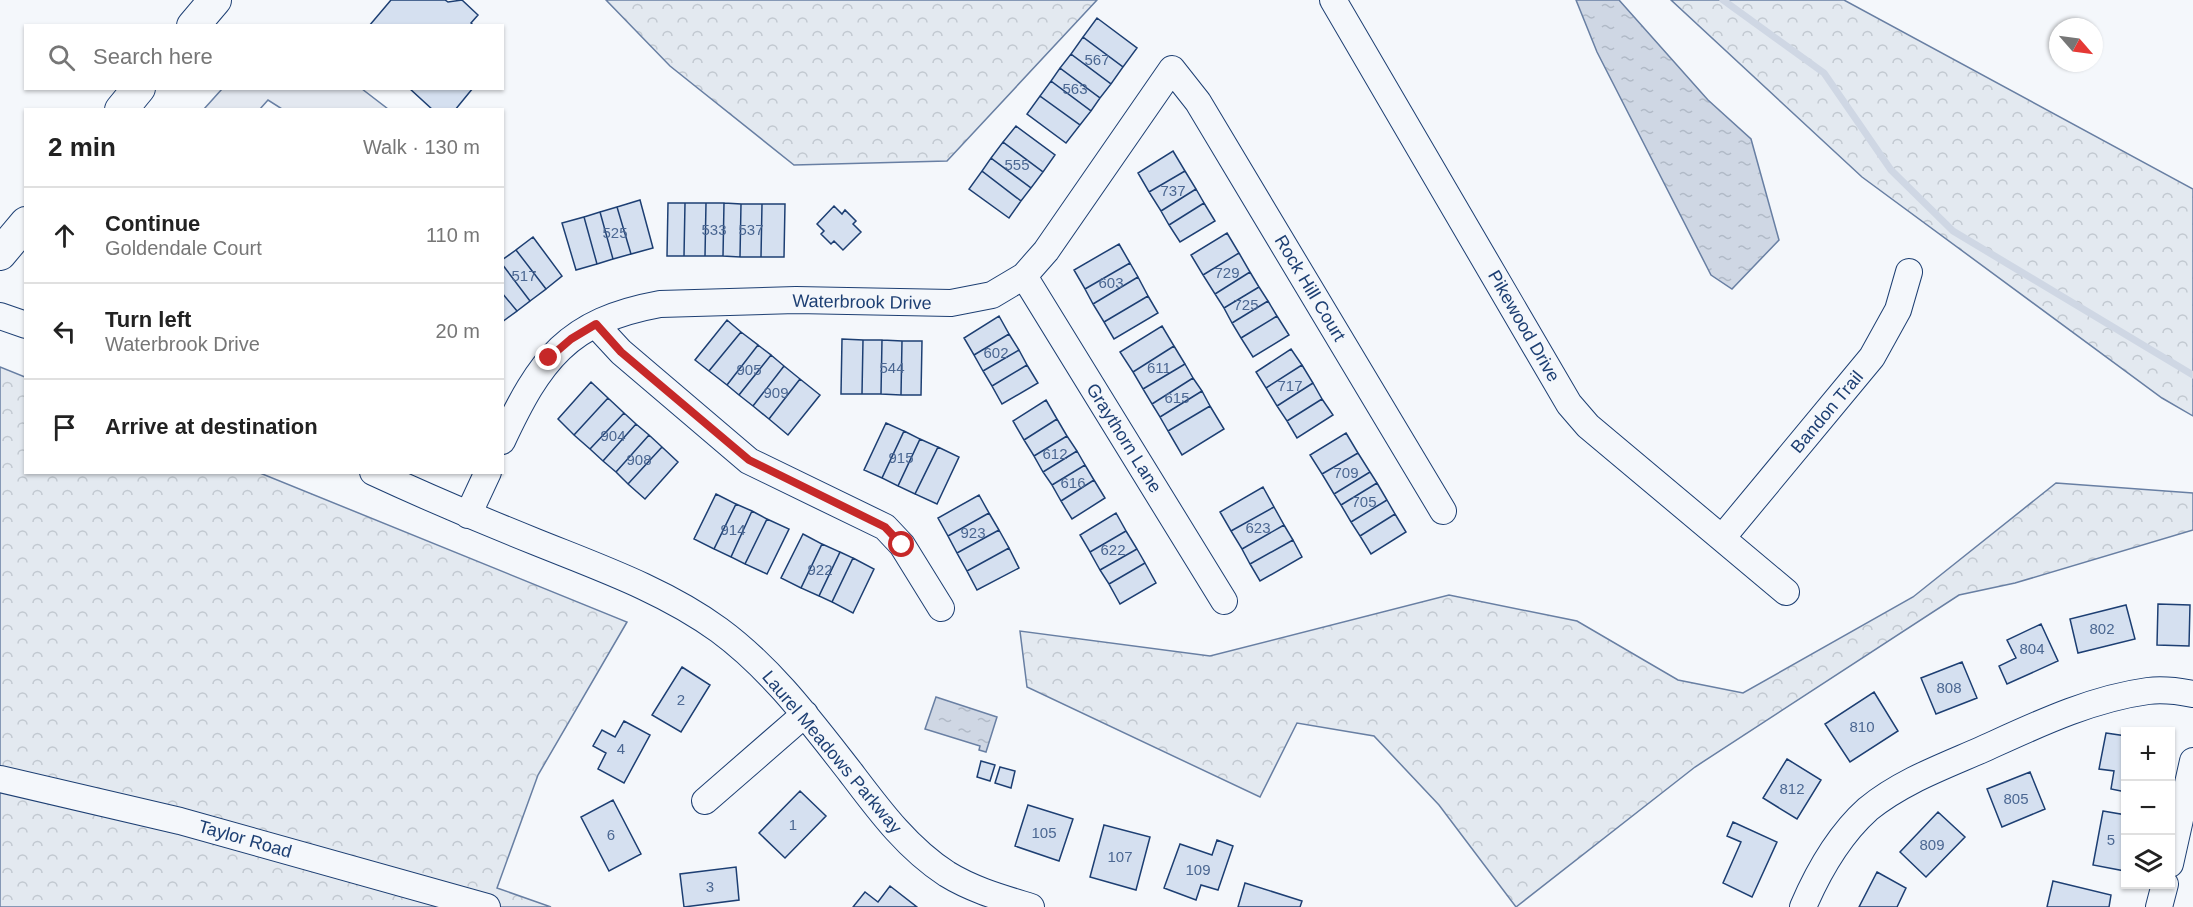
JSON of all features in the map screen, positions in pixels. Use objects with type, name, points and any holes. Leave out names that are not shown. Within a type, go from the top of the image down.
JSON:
[{"type":"main road","points":[[195,24],[215,0]]},
{"type":"main road","points":[[123,108],[137,90]]},
{"type":"main road","points":[[0,254],[24,225]]},
{"type":"street","name":"Pikewood Drive","points":[[1333,0],[1569,404],[1588,426],[1786,592]]},
{"type":"street","name":"Waterbrook Drive","points":[[504,437],[525,392],[549,358],[571,339],[612,317],[660,304],[796,300],[951,303],[992,295],[1024,276],[1046,251],[1172,69]]},
{"type":"street","name":"Rock Hill Court","points":[[1172,69],[1204,111],[1443,512]]},
{"type":"street","name":"Bandon Trail","points":[[1722,538],[1872,357],[1898,310],[1909,272]]},
{"type":"street","name":"Graythorn Lane","points":[[1024,276],[1224,601]]},
{"type":"street","points":[[0,315],[24,324]]},
{"type":"street","points":[[596,324],[621,352],[749,460],[885,527],[902,545],[942,608]]},
{"type":"street","name":"Laurel Meadows Parkway","points":[[377,474],[468,515],[608,571],[695,614],[743,650],[805,714],[886,819],[924,856],[973,888],[1031,907]]},
{"type":"street","points":[[468,515],[487,474]]},
{"type":"street","points":[[1803,907],[1812,886],[1846,832],[1868,810],[1914,779],[2046,721],[2104,700],[2149,691],[2193,694]]},
{"type":"street","points":[[705,801],[805,714]]},
{"type":"street","points":[[2175,842],[2193,761]]},
{"type":"street","name":"Taylor Road","points":[[0,779],[180,821],[488,907]]},
{"type":"street","points":[[2159,907],[2164,889]]},
{"type":"green space","points":[[606,0],[1097,0],[947,161],[794,165],[670,66]]},
{"type":"green space","points":[[1671,0],[1844,0],[2193,189],[2193,416],[2162,398],[1862,177]]},
{"type":"green space","points":[[0,367],[24,377],[24,474],[262,474],[627,622],[538,775],[497,888],[551,907],[0,907]]},
{"type":"green space","points":[[2056,483],[2193,493],[2193,530],[2015,583],[1959,595],[1695,767],[1516,907],[1439,805],[1374,736],[1297,723],[1260,797],[1027,687],[1020,631],[1210,656],[1449,595],[1577,621],[1678,680],[1743,693],[1913,597]]},
{"type":"shaded area","points":[[221,90],[363,90],[387,108],[280,108],[268,100],[261,108],[205,108]]},
{"type":"water","points":[[1576,0],[1619,0],[1708,100],[1751,139],[1779,240],[1732,289],[1711,275],[1597,52]]},
{"type":"water","points":[[936,697],[997,717],[986,752],[979,750],[980,746],[925,729]]},
{"type":"building","points":[[391,0],[445,0],[448,2],[462,0],[478,15],[472,24],[371,24]]},
{"type":"building","points":[[1097,18],[1137,48],[1123,67],[1083,37]]},
{"type":"building","points":[[1083,37],[1123,67],[1111,84],[1071,54]]},
{"type":"building","points":[[1071,54],[1111,84],[1100,98],[1060,68]]},
{"type":"building","points":[[1060,68],[1100,98],[1091,111],[1051,81]]},
{"type":"building","points":[[1051,81],[1091,111],[1080,125],[1040,96]]},
{"type":"building","points":[[411,90],[471,90],[457,108],[431,108]]},
{"type":"building","points":[[1040,96],[1080,125],[1066,143],[1027,114]]},
{"type":"building","points":[[1016,126],[1055,155],[1043,172],[1003,142]]},
{"type":"building","points":[[1003,142],[1043,172],[1031,188],[991,158]]},
{"type":"building","points":[[1173,151],[1185,171],[1149,192],[1138,173]]},
{"type":"building","points":[[991,158],[1031,188],[1021,201],[982,171]]},
{"type":"building","points":[[982,171],[1021,201],[1009,218],[969,189]]},
{"type":"building","points":[[1185,171],[1196,189],[1161,211],[1149,192]]},
{"type":"building","points":[[1196,189],[1204,203],[1169,225],[1161,211]]},
{"type":"building","points":[[640,200],[653,248],[631,254],[617,207]]},
{"type":"building","points":[[668,203],[685,203],[684,256],[667,256]]},
{"type":"building","points":[[685,203],[706,203],[705,256],[684,256]]},
{"type":"building","points":[[706,203],[724,203],[723,256],[705,256]]},
{"type":"building","points":[[724,203],[741,204],[740,257],[723,256]]},
{"type":"building","points":[[1204,203],[1215,221],[1180,242],[1169,225]]},
{"type":"building","points":[[741,204],[762,204],[761,257],[740,257]]},
{"type":"building","points":[[762,204],[785,204],[784,257],[761,257]]},
{"type":"building","points":[[834,206],[842,214],[845,210],[856,221],[853,224],[861,232],[843,250],[834,241],[831,244],[821,234],[824,231],[817,224]]},
{"type":"building","points":[[617,207],[631,254],[613,259],[600,212]]},
{"type":"building","points":[[600,212],[613,259],[597,264],[584,217]]},
{"type":"building","points":[[584,217],[597,264],[576,270],[562,223]]},
{"type":"building","points":[[1227,233],[1239,253],[1203,275],[1191,255]]},
{"type":"building","points":[[533,237],[562,276],[546,289],[516,250]]},
{"type":"building","points":[[1119,244],[1130,263],[1085,289],[1074,270]]},
{"type":"building","points":[[516,250],[546,289],[530,301],[504,267],[504,259]]},
{"type":"building","points":[[1239,253],[1250,272],[1215,294],[1203,275]]},
{"type":"building","points":[[1130,263],[1138,277],[1093,304],[1085,289]]},
{"type":"building","points":[[504,267],[530,301],[517,311],[504,295]]},
{"type":"building","points":[[1250,272],[1259,287],[1224,308],[1215,294]]},
{"type":"building","points":[[1138,277],[1148,296],[1104,322],[1093,304]]},
{"type":"building","points":[[1259,287],[1268,301],[1232,323],[1224,308]]},
{"type":"building","points":[[504,295],[517,311],[504,321]]},
{"type":"building","points":[[1148,296],[1158,313],[1114,339],[1104,322]]},
{"type":"building","points":[[1268,301],[1277,316],[1241,338],[1232,323]]},
{"type":"building","points":[[999,316],[1009,334],[974,355],[964,338]]},
{"type":"building","points":[[1277,316],[1289,335],[1253,357],[1241,338]]},
{"type":"building","points":[[727,320],[741,332],[709,371],[695,360]]},
{"type":"building","points":[[1162,326],[1174,346],[1133,372],[1120,352]]},
{"type":"building","points":[[741,332],[758,345],[727,385],[709,371]]},
{"type":"building","points":[[1009,334],[1019,350],[983,371],[974,355]]},
{"type":"building","points":[[842,339],[863,340],[862,394],[841,394]]},
{"type":"building","points":[[863,340],[882,340],[881,394],[862,394]]},
{"type":"building","points":[[882,340],[902,341],[901,395],[881,394]]},
{"type":"building","points":[[902,341],[922,341],[921,395],[901,395]]},
{"type":"building","points":[[758,345],[771,355],[739,395],[727,385]]},
{"type":"building","points":[[1174,346],[1185,364],[1143,389],[1133,372]]},
{"type":"building","points":[[1291,349],[1302,365],[1266,388],[1256,372]]},
{"type":"building","points":[[1019,350],[1027,365],[992,386],[983,371]]},
{"type":"building","points":[[771,355],[784,366],[753,406],[739,395]]},
{"type":"building","points":[[1185,364],[1193,378],[1152,404],[1143,389]]},
{"type":"building","points":[[1027,365],[1038,383],[1002,404],[992,386]]},
{"type":"building","points":[[1302,365],[1313,383],[1277,406],[1266,388]]},
{"type":"building","points":[[784,366],[800,379],[769,419],[753,406]]},
{"type":"building","points":[[1193,378],[1202,391],[1160,417],[1152,404]]},
{"type":"building","points":[[800,379],[820,395],[788,435],[769,419]]},
{"type":"building","points":[[591,382],[608,398],[574,435],[558,419]]},
{"type":"building","points":[[1313,383],[1322,399],[1287,421],[1277,406]]},
{"type":"building","points":[[1202,391],[1210,406],[1168,431],[1160,417]]},
{"type":"building","points":[[608,398],[624,413],[590,449],[574,435]]},
{"type":"building","points":[[1322,399],[1333,415],[1297,438],[1287,421]]},
{"type":"building","points":[[1046,400],[1057,419],[1024,440],[1013,421]]},
{"type":"building","points":[[1210,406],[1224,429],[1182,455],[1168,431]]},
{"type":"building","points":[[624,413],[636,424],[603,461],[590,449]]},
{"type":"building","points":[[1057,419],[1067,436],[1034,456],[1024,440]]},
{"type":"building","points":[[886,423],[904,431],[882,478],[864,470]]},
{"type":"building","points":[[636,424],[649,435],[616,472],[603,461]]},
{"type":"building","points":[[904,431],[920,439],[898,486],[882,478]]},
{"type":"building","points":[[1346,433],[1358,453],[1322,474],[1310,455]]},
{"type":"building","points":[[649,435],[662,447],[628,484],[616,472]]},
{"type":"building","points":[[1067,436],[1077,451],[1043,472],[1034,456]]},
{"type":"building","points":[[920,439],[938,447],[915,494],[898,486]]},
{"type":"building","points":[[662,447],[678,462],[645,499],[628,484]]},
{"type":"building","points":[[938,447],[959,457],[937,504],[915,494]]},
{"type":"building","points":[[1077,451],[1085,465],[1052,485],[1043,472]]},
{"type":"building","points":[[1358,453],[1370,472],[1334,494],[1322,474]]},
{"type":"building","points":[[1085,465],[1094,480],[1061,501],[1052,485]]},
{"type":"building","points":[[1370,472],[1377,483],[1341,505],[1334,494]]},
{"type":"building","points":[[1094,480],[1105,498],[1072,519],[1061,501]]},
{"type":"building","points":[[1377,483],[1387,500],[1351,522],[1341,505]]},
{"type":"building","points":[[1263,487],[1274,507],[1231,531],[1220,512]]},
{"type":"building","points":[[716,494],[736,504],[714,549],[694,539]]},
{"type":"building","points":[[979,495],[989,513],[948,536],[938,518]]},
{"type":"building","points":[[1387,500],[1395,514],[1360,536],[1351,522]]},
{"type":"building","points":[[736,504],[752,511],[731,557],[714,549]]},
{"type":"building","points":[[1274,507],[1284,525],[1242,549],[1231,531]]},
{"type":"building","points":[[752,511],[767,519],[745,564],[731,557]]},
{"type":"building","points":[[989,513],[999,530],[957,553],[948,536]]},
{"type":"building","points":[[1116,513],[1126,531],[1090,552],[1080,535]]},
{"type":"building","points":[[1395,514],[1406,532],[1371,554],[1360,536]]},
{"type":"building","points":[[767,519],[789,529],[767,574],[745,564]]},
{"type":"building","points":[[1284,525],[1293,540],[1250,564],[1242,549]]},
{"type":"building","points":[[999,530],[1009,548],[967,571],[957,553]]},
{"type":"building","points":[[1126,531],[1137,549],[1100,570],[1090,552]]},
{"type":"building","points":[[803,534],[822,544],[801,588],[781,578]]},
{"type":"building","points":[[1293,540],[1302,557],[1260,581],[1250,564]]},
{"type":"building","points":[[822,544],[840,552],[819,596],[801,588]]},
{"type":"building","points":[[1009,548],[1019,568],[977,590],[967,571]]},
{"type":"building","points":[[1137,549],[1145,563],[1109,584],[1100,570]]},
{"type":"building","points":[[840,552],[853,558],[832,602],[819,596]]},
{"type":"building","points":[[853,558],[874,569],[853,613],[832,602]]},
{"type":"building","points":[[1145,563],[1156,583],[1120,604],[1109,584]]},
{"type":"building","points":[[2158,604],[2190,605],[2189,646],[2157,645]]},
{"type":"building","points":[[2126,605],[2135,639],[2078,653],[2070,619]]},
{"type":"building","points":[[2041,624],[2058,661],[2007,684],[1999,666],[2016,658],[2007,640]]},
{"type":"building","points":[[1962,662],[1977,698],[1936,714],[1921,678]]},
{"type":"building","points":[[682,667],[710,685],[681,732],[652,715]]},
{"type":"building","points":[[1874,692],[1898,731],[1850,762],[1825,724]]},
{"type":"building","points":[[624,721],[650,735],[624,783],[598,769],[606,753],[593,746],[602,730],[615,737]]},
{"type":"building","points":[[2106,733],[2121,735],[2121,791],[2111,789],[2114,771],[2099,769]]},
{"type":"building","points":[[1787,759],[1821,780],[1797,819],[1763,798]]},
{"type":"building","points":[[981,761],[995,765],[990,781],[977,777]]},
{"type":"building","points":[[1000,767],[1015,771],[1011,788],[995,783]]},
{"type":"building","points":[[2030,772],[2045,809],[2002,827],[1987,789]]},
{"type":"building","points":[[800,791],[826,816],[785,858],[759,833]]},
{"type":"building","points":[[613,800],[641,854],[609,871],[581,817]]},
{"type":"building","points":[[1028,805],[1073,819],[1059,861],[1015,846]]},
{"type":"building","points":[[2103,811],[2121,814],[2121,870],[2093,865]]},
{"type":"building","points":[[1938,812],[1965,837],[1926,877],[1900,852]]},
{"type":"building","points":[[1733,822],[1777,842],[1752,897],[1723,883],[1741,842],[1727,836]]},
{"type":"building","points":[[1104,825],[1150,837],[1136,890],[1090,877]]},
{"type":"building","points":[[1217,840],[1233,846],[1218,890],[1201,885],[1196,900],[1164,888],[1180,844],[1212,855]]},
{"type":"building","points":[[736,867],[739,900],[684,907],[680,874]]},
{"type":"building","points":[[1877,872],[1906,888],[1897,907],[1859,907]]},
{"type":"building","points":[[2053,881],[2111,895],[2109,907],[2047,907]]},
{"type":"building","points":[[1245,883],[1302,901],[1300,907],[1238,907]]},
{"type":"building","points":[[890,886],[917,907],[853,907],[865,892],[878,902]]},
{"type":"waterway","points":[[1723,0],[1824,73],[1891,170],[1953,231],[2193,375]]},
{"type":"route","points":[[549,358],[571,339],[596,324],[621,352],[749,460],[773,474],[854,510],[885,527],[902,545]]}]
